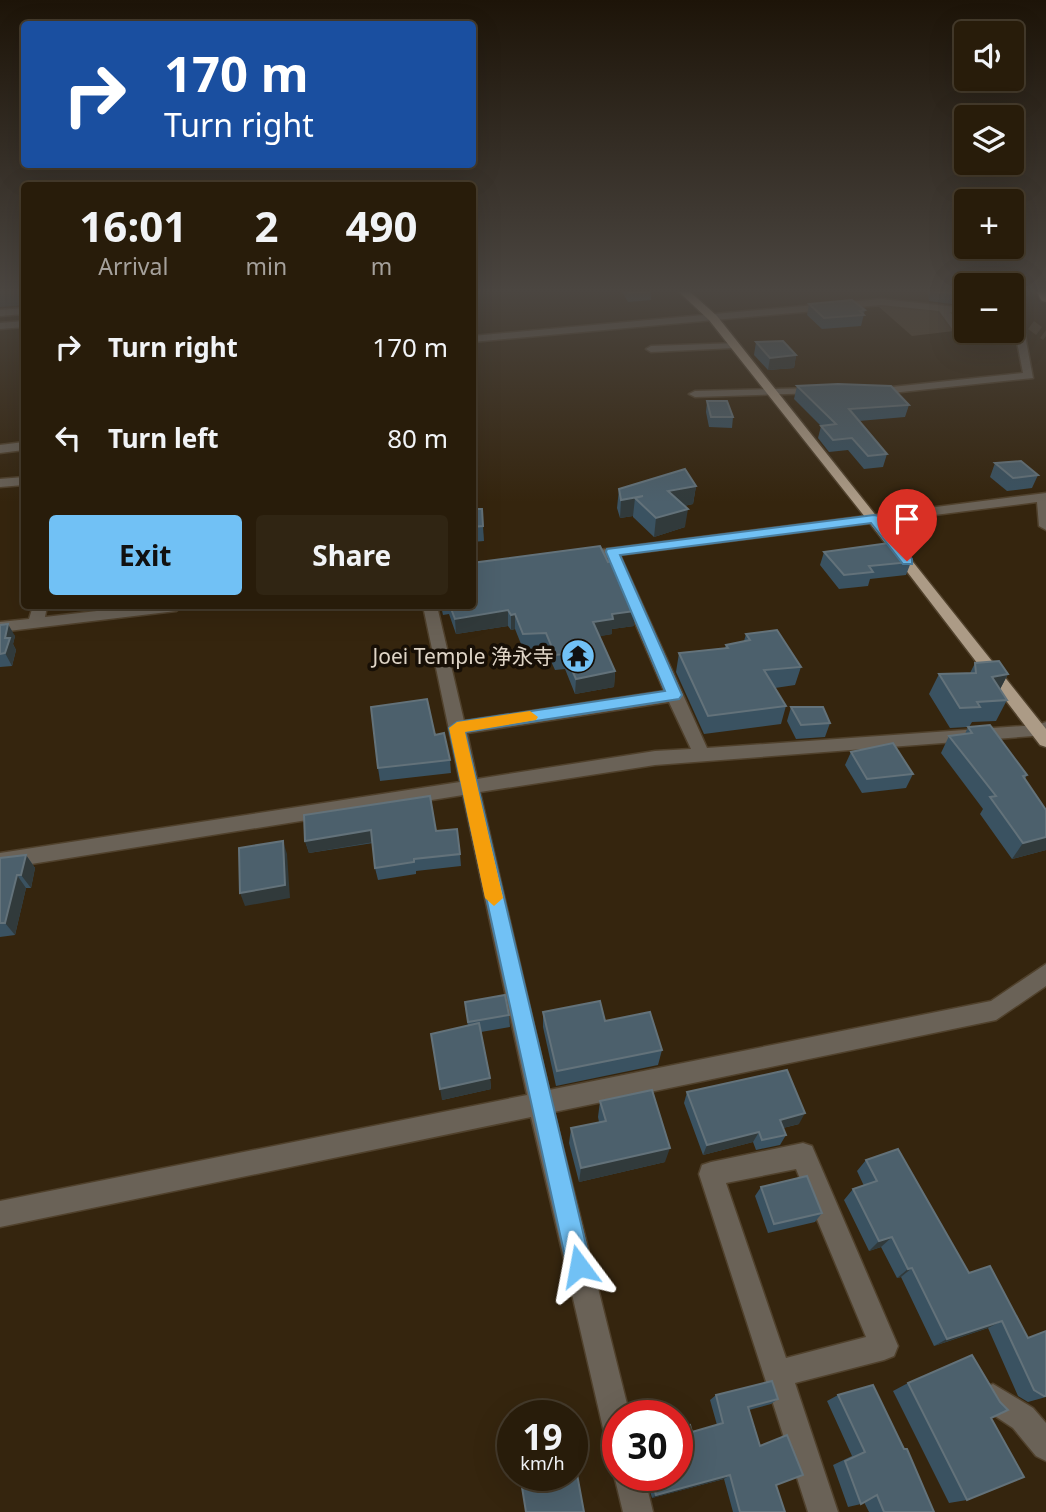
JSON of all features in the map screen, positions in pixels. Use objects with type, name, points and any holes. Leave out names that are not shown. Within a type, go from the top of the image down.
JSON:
[{"type":"main road","points":[[747,361],[1043,734]]},
{"type":"street","points":[[855,391],[887,393],[1029,376],[1025,361]]},
{"type":"street","points":[[695,394],[832,391]]},
{"type":"street","points":[[0,449],[21,446]]},
{"type":"street","points":[[0,483],[21,481]]},
{"type":"street","points":[[561,558],[1045,497],[1046,526]]},
{"type":"street","points":[[612,552],[702,755]]},
{"type":"street","points":[[36,623],[39,609]]},
{"type":"street","points":[[0,627],[118,609]]},
{"type":"street","points":[[431,609],[540,1103],[611,1400]]},
{"type":"street","points":[[457,728],[674,695]]},
{"type":"street","points":[[0,861],[655,758],[1043,734]]},
{"type":"street","points":[[0,1214],[996,1010],[1046,974]]},
{"type":"street","points":[[777,1374],[884,1346],[803,1154],[711,1174],[777,1374],[823,1512]]},
{"type":"street","points":[[993,1398],[1023,1418],[1046,1446]]},
{"type":"street","points":[[633,1491],[638,1512]]},
{"type":"building","points":[[797,386],[891,386],[909,405],[849,409],[887,454],[868,456],[852,438],[833,440],[821,426],[836,424]]},
{"type":"building","points":[[707,401],[727,401],[733,417],[711,417]]},
{"type":"building","points":[[1021,461],[1038,475],[1013,478],[995,463]]},
{"type":"building","points":[[685,469],[696,486],[668,491],[688,509],[656,518],[635,498],[643,496],[621,500],[619,489]]},
{"type":"building","points":[[476,509],[482,509],[483,526],[476,527]]},
{"type":"building","points":[[896,542],[911,562],[869,566],[873,572],[844,575],[824,552]]},
{"type":"building","points":[[600,546],[608,562],[612,561],[635,611],[612,614],[613,619],[593,622],[615,671],[576,679],[565,654],[555,655],[546,633],[523,634],[515,614],[511,615],[508,610],[455,619],[451,609],[476,609],[476,562]]},
{"type":"building","points":[[8,624],[5,638],[10,638],[5,653],[0,654],[0,625]]},
{"type":"building","points":[[777,630],[801,667],[764,670],[786,706],[708,716],[679,653],[728,648],[726,645],[750,640],[746,634]]},
{"type":"building","points":[[999,661],[1008,674],[992,677],[1007,700],[977,702],[980,707],[960,708],[939,674],[976,673],[975,663]]},
{"type":"building","points":[[427,699],[435,735],[444,733],[450,760],[378,768],[371,707]]},
{"type":"building","points":[[791,707],[823,707],[830,723],[801,725]]},
{"type":"building","points":[[990,725],[1027,775],[1023,776],[1046,810],[1046,837],[1023,843],[990,797],[996,796],[949,736],[972,733],[968,727]]},
{"type":"building","points":[[893,743],[913,774],[867,779],[851,752]]},
{"type":"building","points":[[430,796],[436,831],[457,829],[460,854],[414,859],[414,862],[375,868],[371,830],[305,841],[304,815]]},
{"type":"building","points":[[283,841],[285,885],[240,893],[239,848]]},
{"type":"building","points":[[26,855],[21,875],[17,875],[5,923],[0,923],[0,858]]},
{"type":"building","points":[[505,995],[509,1015],[468,1022],[465,1002]]},
{"type":"building","points":[[600,1001],[605,1021],[650,1012],[662,1050],[557,1071],[543,1012]]},
{"type":"building","points":[[479,1023],[490,1078],[440,1089],[431,1034]]},
{"type":"building","points":[[787,1070],[805,1113],[780,1120],[786,1135],[762,1140],[759,1132],[707,1145],[687,1092]]},
{"type":"building","points":[[652,1090],[670,1148],[581,1168],[571,1128],[606,1121],[600,1101]]},
{"type":"building","points":[[898,1149],[969,1273],[990,1266],[1028,1338],[1046,1331],[1046,1396],[1034,1390],[1002,1321],[947,1339],[912,1268],[908,1269],[892,1237],[879,1241],[853,1189],[877,1181],[866,1160]]},
{"type":"building","points":[[807,1176],[822,1213],[774,1224],[761,1187]]},
{"type":"building","points":[[972,1355],[1000,1402],[1008,1410],[991,1418],[1024,1477],[967,1500],[908,1383]]},
{"type":"building","points":[[772,1381],[778,1399],[748,1407],[760,1446],[787,1435],[803,1475],[776,1485],[785,1512],[740,1512],[730,1475],[693,1485],[693,1432],[723,1423],[716,1395]]},
{"type":"building","points":[[873,1385],[904,1449],[907,1449],[934,1512],[884,1512],[877,1495],[861,1504],[845,1461],[865,1452],[838,1395]]},
{"type":"building","points":[[523,1491],[580,1491],[584,1512],[526,1512]]},
{"type":"building","points":[[655,1491],[671,1491],[656,1495]]},
{"type":"slow traffic","points":[[494,898],[457,728],[530,717]]},
{"type":"place","name":"Joei Temple 浄永寺","points":[[578,656]]},
{"type":"route","points":[[579,1266],[457,728],[674,695],[612,552],[874,519],[907,561]]}]
